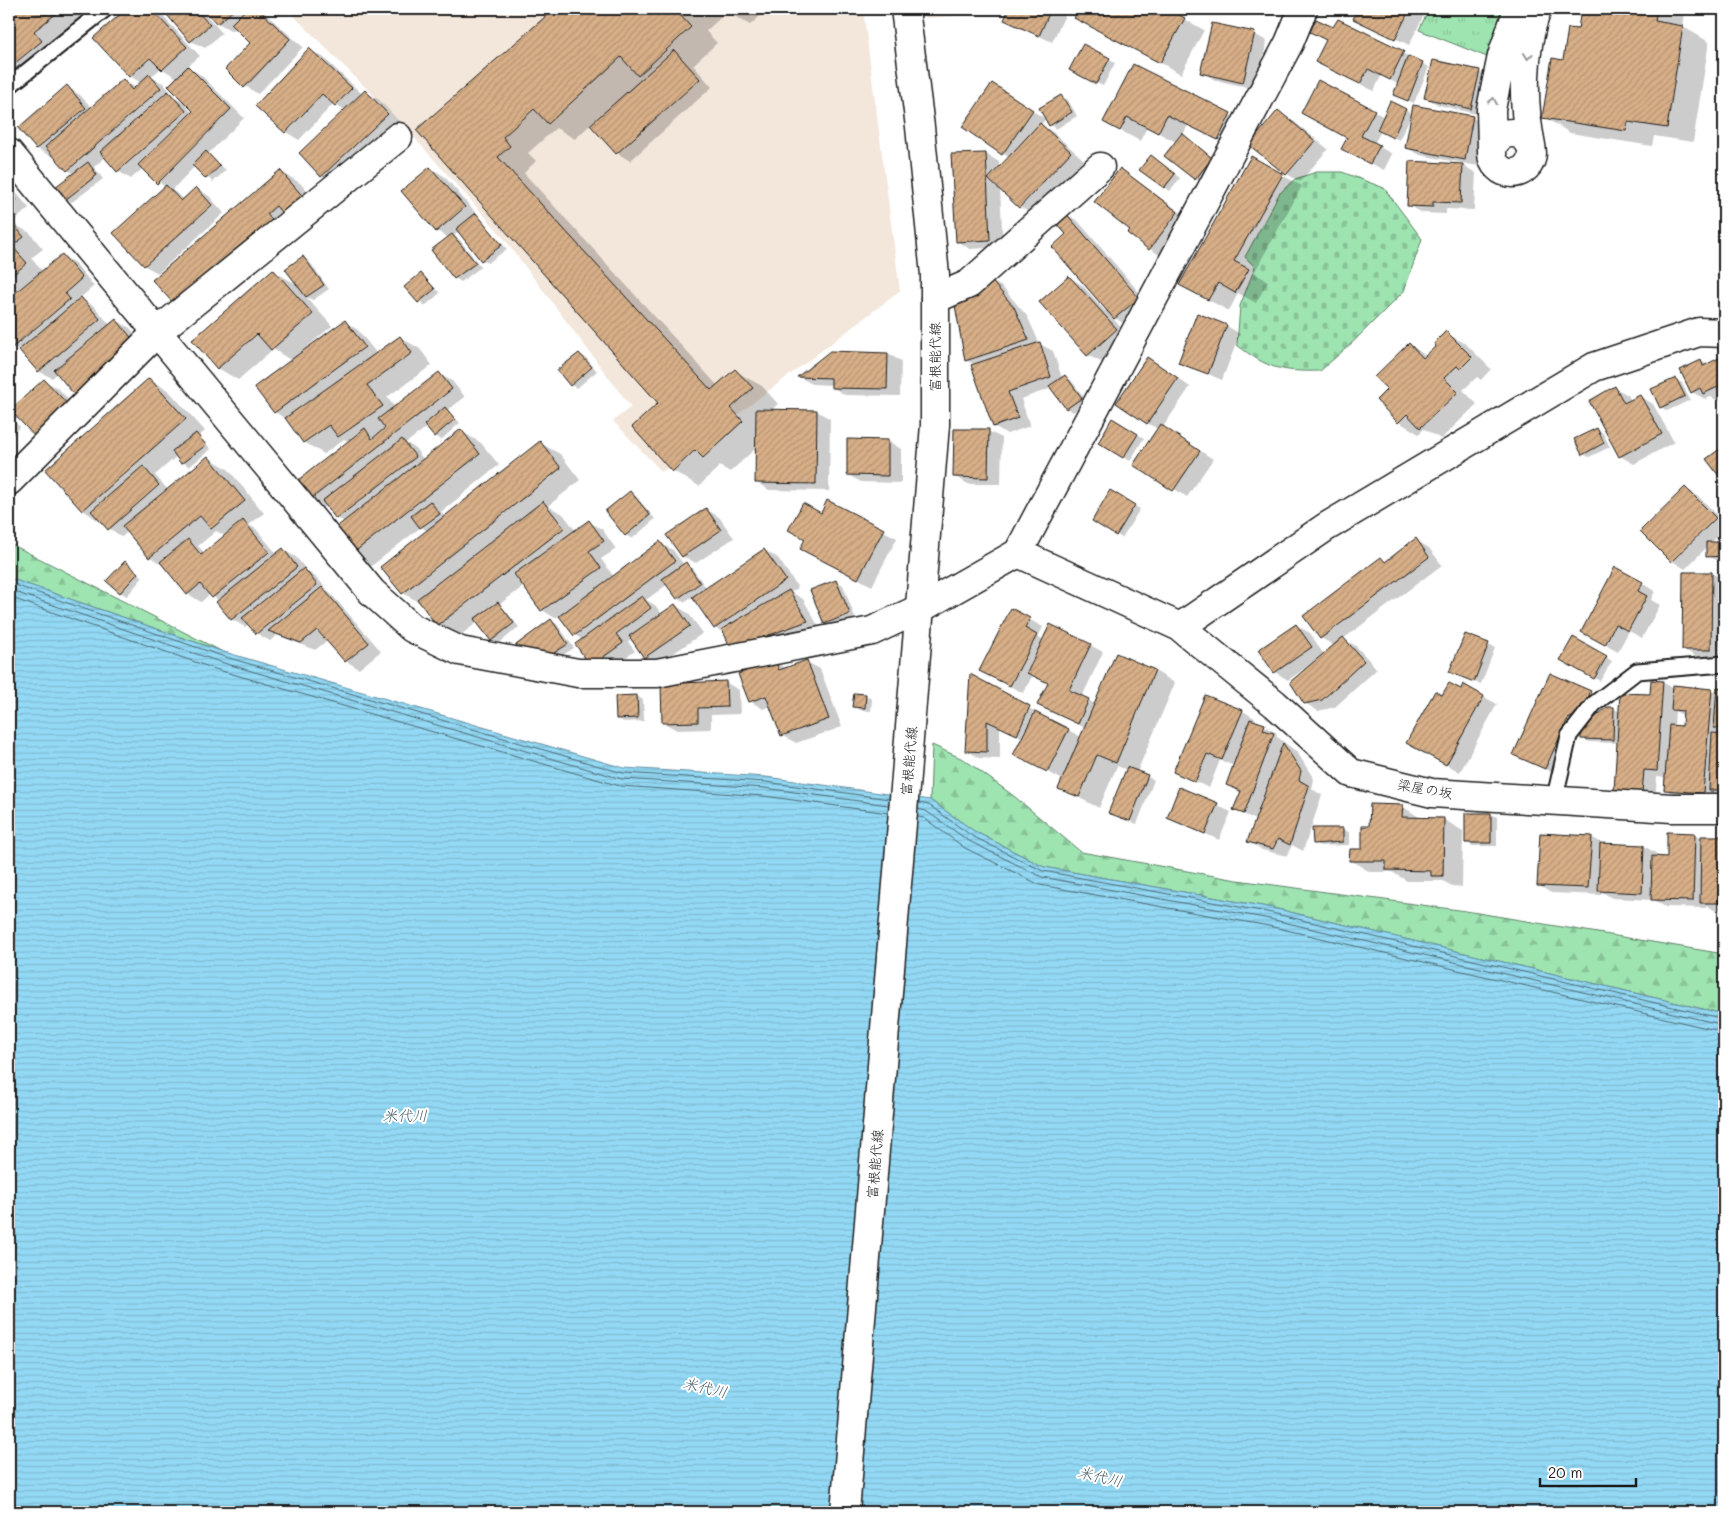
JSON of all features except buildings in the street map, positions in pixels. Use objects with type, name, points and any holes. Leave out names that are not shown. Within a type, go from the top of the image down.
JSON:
[{"type":"street","name":"富根能代線","points":[[845,1512],[936,425],[935,274],[920,127],[905,9]]},
{"type":"street","points":[[9,153],[372,592],[412,628],[460,651],[578,673],[656,673],[872,631],[921,608],[1018,553],[1289,43],[1304,9]]},
{"type":"street","points":[[1518,9],[1502,56],[1491,109],[1492,150],[1498,139],[1509,133],[1522,136],[1531,145],[1524,92],[1531,24],[1537,9]]},
{"type":"street","points":[[9,481],[157,332],[398,137]]},
{"type":"street","points":[[935,299],[969,284],[1100,167]]},
{"type":"street","points":[[1180,627],[1326,527],[1594,368],[1699,332],[1724,333]]},
{"type":"street","name":"梁屋の坂","points":[[1018,553],[1180,627],[1275,704],[1351,773],[1432,793],[1672,808],[1724,808]]},
{"type":"lane","points":[[9,86],[105,9]]},
{"type":"lane","points":[[1554,801],[1569,736],[1594,704],[1638,671],[1724,664]]},
{"type":"shaded area","points":[[287,9],[863,9],[900,291],[662,472],[613,421],[631,407],[499,232],[402,124]]},
{"type":"shaded area","points":[[923,9],[1000,9],[999,13],[926,18]]},
{"type":"green space","points":[[1429,9],[1504,9],[1487,57],[1419,30]]},
{"type":"green space","points":[[1316,172],[1342,172],[1384,188],[1422,239],[1404,291],[1353,342],[1320,371],[1285,370],[1267,364],[1237,345],[1240,306],[1255,267],[1245,257],[1279,194],[1295,179]]},
{"type":"green space","points":[[9,543],[221,651],[9,578]]},
{"type":"green space","points":[[932,745],[965,760],[1015,797],[1081,852],[1237,880],[1466,911],[1724,954],[1724,1014],[1273,908],[1044,867],[974,831],[930,800]]},
{"type":"water","name":"米代川","points":[[9,578],[221,651],[624,768],[766,777],[930,800],[974,831],[1044,867],[1273,908],[1724,1014],[1724,1512],[9,1512]]}]
